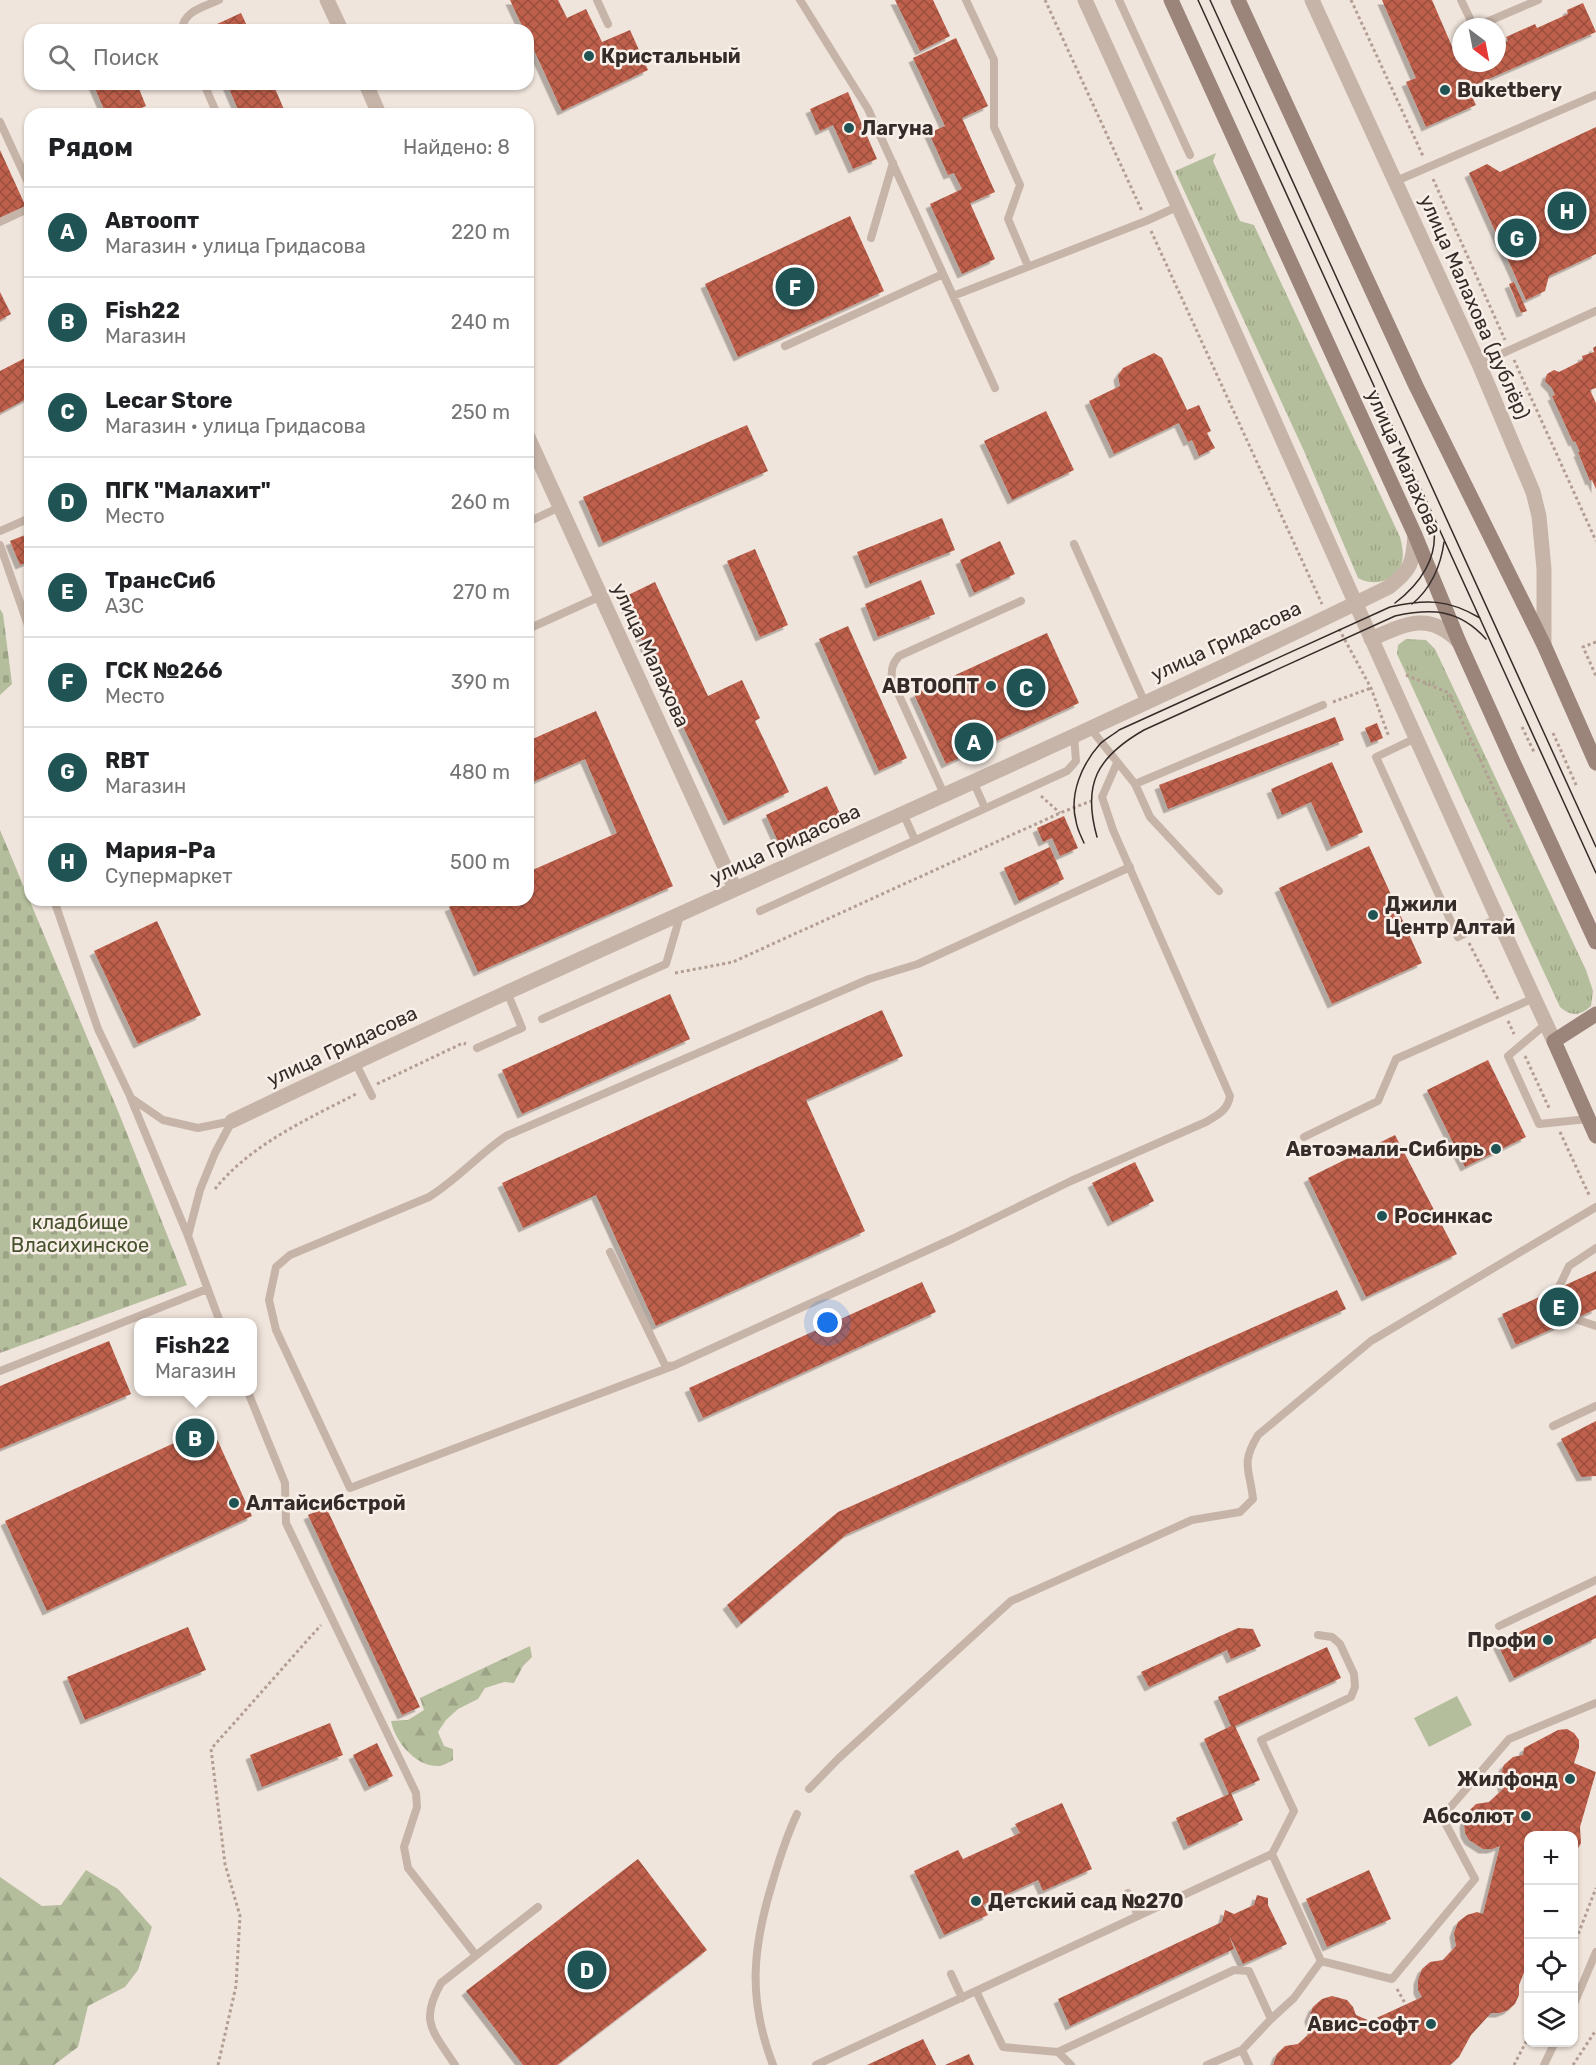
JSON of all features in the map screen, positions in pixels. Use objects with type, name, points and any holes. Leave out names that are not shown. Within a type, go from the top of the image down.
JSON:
[{"type":"main road","name":"улица Малахова","points":[[1171,0],[1596,942]]},
{"type":"main road","points":[[1238,0],[1416,386],[1544,645],[1595,757]]},
{"type":"main road","points":[[1596,1014],[1554,1041],[1596,1136]]},
{"type":"street","points":[[327,0],[338,24]]},
{"type":"street","points":[[1085,0],[1355,604],[1554,1041]]},
{"type":"street","name":"улица Малахова (дублёр)","points":[[1311,0],[1396,181],[1524,469],[1539,516],[1544,569],[1544,645]]},
{"type":"street","points":[[369,90],[376,108]]},
{"type":"street","name":"улица Малахова","points":[[534,451],[735,889]]},
{"type":"street","name":"улица Гридасова","points":[[232,1121],[507,992],[1090,728],[1355,604],[1389,587],[1410,568],[1414,556],[1414,535]]},
{"type":"street","points":[[1371,639],[1406,624],[1424,622],[1440,627],[1459,642]]},
{"type":"lane","points":[[183,24],[189,13],[219,0]]},
{"type":"lane","points":[[597,0],[608,24]]},
{"type":"lane","points":[[800,0],[868,108],[995,388]]},
{"type":"lane","points":[[966,0],[994,60],[994,127],[1020,186],[1008,219],[1028,266]]},
{"type":"lane","points":[[1119,0],[1190,155]]},
{"type":"lane","points":[[1461,0],[1470,18]]},
{"type":"lane","points":[[1495,18],[1538,0]]},
{"type":"lane","points":[[207,90],[214,108]]},
{"type":"lane","points":[[1396,181],[1596,95]]},
{"type":"lane","points":[[0,122],[24,174]]},
{"type":"lane","points":[[871,238],[893,163]]},
{"type":"lane","points":[[953,296],[1179,206]]},
{"type":"lane","points":[[0,222],[24,211]]},
{"type":"lane","points":[[785,346],[943,273]]},
{"type":"lane","points":[[1479,364],[1596,312]]},
{"type":"lane","points":[[534,519],[560,507]]},
{"type":"lane","points":[[0,531],[24,521]]},
{"type":"lane","points":[[0,544],[24,604]]},
{"type":"lane","points":[[1074,544],[1145,702]]},
{"type":"lane","points":[[534,626],[601,596]]},
{"type":"lane","points":[[944,794],[892,680],[893,663],[899,656],[1021,601]]},
{"type":"lane","points":[[1135,784],[1323,705]]},
{"type":"lane","points":[[1090,728],[1135,784],[1150,817],[1219,891]]},
{"type":"lane","points":[[760,910],[1067,771],[1076,761],[1074,735]]},
{"type":"lane","points":[[1416,738],[1376,757],[1458,937],[1498,918]]},
{"type":"lane","points":[[1118,763],[1102,797],[1113,831],[1130,867],[1230,1096],[1229,1104],[1222,1112],[1206,1122],[1071,1181],[952,1239],[673,1366],[350,1488],[276,1330],[269,1300],[276,1268],[291,1255],[429,1197],[450,1184],[488,1148],[506,1136],[869,979],[918,964],[1130,867]]},
{"type":"lane","points":[[973,781],[986,808]]},
{"type":"lane","points":[[903,813],[915,840]]},
{"type":"lane","name":"улица Гридасова","points":[[56,906],[98,1029],[131,1098],[163,1120],[198,1128],[232,1121]]},
{"type":"lane","points":[[542,1019],[666,964],[681,914]]},
{"type":"lane","points":[[477,1048],[522,1028],[507,992]]},
{"type":"lane","points":[[1304,1137],[1378,1101],[1396,1059],[1534,998]]},
{"type":"lane","points":[[1546,1024],[1508,1056],[1539,1124],[1588,1119]]},
{"type":"lane","points":[[355,1062],[372,1096]]},
{"type":"lane","points":[[131,1098],[188,1236],[218,1318]]},
{"type":"lane","points":[[188,1236],[200,1190],[215,1153],[232,1121]]},
{"type":"lane","points":[[809,1789],[1011,1601],[1191,1520],[1240,1512],[1253,1499],[1246,1468],[1248,1451],[1258,1436],[1371,1341],[1595,1208]]},
{"type":"lane","points":[[1559,1287],[1569,1266],[1596,1248]]},
{"type":"lane","points":[[610,1252],[654,1346],[665,1365],[673,1366]]},
{"type":"lane","points":[[0,1371],[207,1289]]},
{"type":"lane","points":[[1575,1319],[1596,1326]]},
{"type":"lane","points":[[250,1396],[285,1483],[286,1523],[416,1793],[417,1807],[404,1847],[408,1868],[475,1954]]},
{"type":"lane","points":[[1553,1426],[1596,1406]]},
{"type":"lane","points":[[1499,1626],[1596,1580]]},
{"type":"lane","points":[[816,2065],[1272,1854],[1294,1811],[1261,1740],[1351,1697],[1355,1686],[1354,1674],[1340,1644],[1332,1637],[1318,1635]]},
{"type":"lane","points":[[1321,1961],[1392,1979],[1475,1879],[1442,1816],[1509,1739],[1596,1703]]},
{"type":"lane","points":[[773,2065],[757,2010],[754,1969],[761,1920],[785,1839],[797,1814]]},
{"type":"lane","points":[[1272,1854],[1321,1961]]},
{"type":"lane","points":[[1128,1893],[1138,1916]]},
{"type":"lane","points":[[455,2065],[429,2026],[431,2001],[441,1983],[475,1954],[538,1907]]},
{"type":"lane","points":[[1578,1995],[1596,1952]]},
{"type":"lane","points":[[1207,2065],[1242,2050],[1294,1998],[1321,1961]]},
{"type":"lane","points":[[976,1991],[1003,2047],[1058,2052],[1234,1970],[1249,1971],[1271,2019]]},
{"type":"lane","points":[[951,1974],[962,1998]]},
{"type":"lane","points":[[1544,2065],[1553,2047]]},
{"type":"lane","points":[[1242,2050],[1249,2065]]},
{"type":"lane","points":[[1058,2052],[1071,2065]]},
{"type":"path","points":[[1045,0],[1328,616],[1345,639],[1371,688],[1394,749]]},
{"type":"path","points":[[1351,0],[1596,541]]},
{"type":"path","points":[[1596,642],[1583,647],[1596,676]]},
{"type":"path","points":[[1405,674],[1449,693],[1513,830]]},
{"type":"path","points":[[1323,705],[1371,688]]},
{"type":"path","points":[[1522,727],[1535,754]]},
{"type":"path","points":[[1553,733],[1577,787]]},
{"type":"path","points":[[651,971],[670,974],[733,962],[1060,813],[1102,797]]},
{"type":"path","points":[[1464,934],[1504,1011],[1595,1208]]},
{"type":"path","points":[[211,1195],[235,1168],[259,1148],[314,1116],[463,1043],[477,1048]]},
{"type":"path","points":[[218,2065],[236,1986],[240,1916],[225,1864],[211,1749],[329,1615]]},
{"type":"path","points":[[1576,1939],[1596,1888]]},
{"type":"path","points":[[1392,1979],[1406,2005]]},
{"type":"path","points":[[1573,2065],[1596,2030]]},
{"type":"path","points":[[1514,2065],[1524,2046]]},
{"type":"green space","points":[[1216,153],[1213,161],[1240,221],[1254,225],[1400,537],[1402,562],[1395,574],[1384,581],[1371,582],[1358,578],[1304,451],[1175,171]]},
{"type":"green space","points":[[0,609],[3,614],[12,684],[0,695]]},
{"type":"green space","points":[[1406,639],[1426,640],[1435,649],[1586,970],[1593,991],[1591,1006],[1583,1012],[1572,1014],[1560,1007],[1397,654],[1398,645]]},
{"type":"green space","name":"кладбище Власихинское","points":[[0,830],[24,887],[24,906],[32,906],[118,1111],[187,1285],[0,1353]]},
{"type":"green space","points":[[530,1646],[532,1657],[523,1666],[514,1683],[504,1682],[485,1688],[478,1699],[458,1709],[446,1720],[438,1732],[444,1746],[453,1749],[453,1760],[440,1766],[431,1766],[415,1758],[402,1745],[391,1721],[408,1720],[424,1710],[420,1698]]},
{"type":"green space","points":[[1457,1696],[1472,1725],[1429,1747],[1414,1718]]},
{"type":"green space","points":[[86,1870],[118,1889],[152,1927],[138,1970],[125,1987],[88,2006],[78,2047],[54,2065],[0,2065],[0,1877],[42,1906],[61,1905]]},
{"type":"building","name":"Кристальный","points":[[510,0],[558,0],[567,18],[586,9],[602,42],[630,30],[648,70],[562,111],[534,50],[534,24],[521,24]]},
{"type":"building","points":[[895,0],[933,0],[950,36],[920,51]]},
{"type":"building","points":[[1382,0],[1432,0],[1452,46],[1452,72],[1505,72],[1468,88],[1476,105],[1426,127],[1406,82],[1416,78]]},
{"type":"building","points":[[1583,3],[1596,32],[1506,71],[1506,42],[1508,41],[1506,37],[1535,24],[1537,28],[1568,14],[1567,10]]},
{"type":"building","points":[[241,13],[246,24],[217,24]]},
{"type":"building","points":[[956,38],[988,106],[962,118],[995,192],[970,203],[995,259],[962,274],[930,204],[962,189],[954,173],[948,175],[929,133],[945,126],[913,58]]},
{"type":"building","points":[[96,90],[139,90],[146,106],[142,108],[103,108]]},
{"type":"building","points":[[230,90],[276,90],[283,108],[237,108]]},
{"type":"building","name":"Лагуна","points":[[848,92],[877,159],[853,169],[833,125],[820,131],[810,109]]},
{"type":"building","points":[[1596,127],[1596,254],[1549,276],[1545,291],[1526,300],[1469,173],[1487,164],[1500,172]]},
{"type":"building","points":[[0,150],[24,203],[24,208],[0,219]]},
{"type":"building","points":[[850,216],[884,291],[738,357],[705,284]]},
{"type":"building","points":[[1514,282],[1527,311],[1521,313],[1509,284]]},
{"type":"building","points":[[0,292],[11,314],[0,320]]},
{"type":"building","points":[[1596,346],[1596,388],[1590,390],[1596,403],[1596,489],[1592,480],[1590,481],[1578,452],[1580,452],[1552,396],[1555,395],[1552,388],[1545,381],[1547,374],[1554,370],[1559,372],[1583,360],[1582,356],[1594,352],[1593,348]]},
{"type":"building","points":[[1154,353],[1162,358],[1187,410],[1199,405],[1211,431],[1207,433],[1215,448],[1199,456],[1192,440],[1188,442],[1179,423],[1114,454],[1089,401],[1120,386],[1118,376],[1123,368]]},
{"type":"building","points":[[24,359],[24,400],[0,413],[0,371]]},
{"type":"building","points":[[1046,411],[1074,470],[1012,500],[984,441]]},
{"type":"building","points":[[747,425],[768,471],[603,543],[583,497]]},
{"type":"building","points":[[942,518],[955,550],[870,584],[857,552]]},
{"type":"building","points":[[24,535],[24,563],[20,565],[10,541]]},
{"type":"building","points":[[1000,541],[1015,574],[974,593],[960,560]]},
{"type":"building","points":[[755,549],[788,625],[760,637],[727,561]]},
{"type":"building","points":[[921,580],[935,614],[878,637],[865,604]]},
{"type":"building","points":[[655,582],[708,696],[742,680],[760,718],[755,721],[789,792],[728,821],[622,598]]},
{"type":"building","points":[[848,626],[907,758],[879,771],[819,639]]},
{"type":"building","name":"АВТООПТ","points":[[1047,633],[1079,703],[946,764],[914,694]]},
{"type":"building","points":[[596,711],[673,886],[478,972],[449,907],[534,906],[534,869],[617,833],[585,759],[534,781],[534,738]]},
{"type":"building","points":[[1335,717],[1344,740],[1168,809],[1159,785]]},
{"type":"building","points":[[1377,723],[1383,738],[1371,743],[1365,728]]},
{"type":"building","points":[[1332,762],[1363,832],[1331,847],[1311,802],[1282,815],[1271,789]]},
{"type":"building","points":[[827,786],[842,818],[780,846],[766,815]]},
{"type":"building","points":[[1064,816],[1078,848],[1060,856],[1052,838],[1043,842],[1037,828]]},
{"type":"building","points":[[1369,846],[1422,963],[1332,1004],[1279,888]]},
{"type":"building","points":[[1050,847],[1064,879],[1019,901],[1004,868]]},
{"type":"building","points":[[157,921],[201,1015],[138,1044],[94,951]]},
{"type":"building","points":[[670,994],[690,1039],[522,1114],[502,1070]]},
{"type":"building","points":[[882,1010],[903,1056],[806,1100],[865,1231],[656,1326],[596,1195],[523,1228],[502,1183]]},
{"type":"building","points":[[1488,1060],[1526,1137],[1465,1167],[1427,1090]]},
{"type":"building","name":"Росинкас","points":[[1395,1135],[1457,1254],[1366,1297],[1308,1178]]},
{"type":"building","points":[[1135,1162],[1154,1201],[1112,1222],[1092,1183]]},
{"type":"building","points":[[1596,1271],[1596,1309],[1516,1345],[1502,1314]]},
{"type":"building","points":[[922,1282],[936,1312],[703,1418],[689,1388]]},
{"type":"building","points":[[1337,1290],[1346,1309],[847,1534],[741,1624],[727,1605],[838,1512]]},
{"type":"building","points":[[109,1341],[131,1394],[0,1449],[0,1386]]},
{"type":"building","points":[[1596,1421],[1596,1476],[1581,1477],[1561,1439]]},
{"type":"building","points":[[211,1426],[252,1516],[47,1611],[5,1521]]},
{"type":"building","points":[[326,1507],[420,1707],[402,1715],[308,1515]]},
{"type":"building","points":[[1596,1595],[1596,1638],[1514,1678],[1497,1643]]},
{"type":"building","points":[[188,1627],[206,1670],[85,1720],[67,1677]]},
{"type":"building","points":[[1238,1628],[1253,1629],[1261,1646],[1231,1659],[1227,1650],[1149,1687],[1141,1672]]},
{"type":"building","points":[[1327,1647],[1341,1678],[1235,1726],[1260,1780],[1231,1793],[1243,1820],[1188,1846],[1176,1818],[1229,1794],[1204,1739],[1231,1726],[1218,1697]]},
{"type":"building","points":[[330,1723],[343,1755],[262,1787],[250,1755]]},
{"type":"building","points":[[1567,1729],[1579,1740],[1574,1763],[1596,1772],[1580,1827],[1581,1843],[1578,1848],[1578,1831],[1524,1831],[1524,1973],[1515,2004],[1500,2013],[1491,2013],[1471,2035],[1459,2057],[1450,2065],[1273,2065],[1277,2054],[1285,2046],[1298,2044],[1312,2031],[1309,2017],[1313,2007],[1322,1999],[1332,1996],[1347,2000],[1356,2015],[1370,2021],[1422,1997],[1418,1990],[1418,1980],[1422,1969],[1430,1962],[1443,1960],[1456,1946],[1454,1933],[1458,1922],[1467,1915],[1477,1912],[1483,1914],[1500,1846],[1483,1849],[1469,1840],[1465,1833],[1464,1823],[1468,1812],[1476,1804],[1489,1802],[1503,1789],[1500,1776],[1504,1765],[1513,1757],[1523,1755],[1524,1748],[1558,1730]]},
{"type":"building","points":[[377,1743],[393,1776],[369,1787],[353,1755]]},
{"type":"building","points":[[1062,1803],[1092,1869],[1043,1891],[1038,1880],[983,1905],[988,1915],[944,1935],[914,1871],[958,1850],[963,1859],[1020,1833],[1015,1824]]},
{"type":"building","points":[[638,1859],[707,1950],[557,2065],[523,2065],[466,1991]]},
{"type":"building","points":[[1369,1870],[1391,1919],[1327,1947],[1306,1899]]},
{"type":"building","points":[[1257,1895],[1268,1898],[1268,1905],[1287,1944],[1243,1964],[1229,1935],[1234,1949],[1070,2026],[1058,1999],[1222,1922],[1225,1910],[1234,1914],[1254,1905]]},
{"type":"building","points":[[923,2039],[936,2065],[867,2065]]},
{"type":"building","points":[[969,2054],[974,2065],[945,2065]]},
{"type":"tram line","points":[[1198,0],[1596,873]]},
{"type":"tram line","points":[[1210,0],[1596,847]]},
{"type":"tram line","points":[[1395,603],[1412,588],[1426,569],[1433,548],[1433,524]]},
{"type":"tram line","points":[[1412,604],[1430,584],[1444,542]]},
{"type":"tram line","points":[[1084,843],[1077,827],[1074,811],[1079,780],[1094,752],[1102,742],[1119,730],[1390,607],[1436,602],[1458,607],[1480,618]]},
{"type":"tram line","points":[[1097,837],[1091,802],[1097,774],[1115,751],[1144,730],[1395,616],[1421,612],[1444,613],[1466,622],[1486,639]]},
{"type":"place","name":"Кристальный","points":[[589,56]]},
{"type":"place","name":"Buketbery","points":[[1445,90]]},
{"type":"place","name":"Лагуна","points":[[849,128]]},
{"type":"place","name":"Мария-Ра","points":[[1567,211]]},
{"type":"place","name":"RBT","points":[[1517,238]]},
{"type":"place","name":"ГСК №266","points":[[795,287]]},
{"type":"place","name":"АВТООПТ","points":[[991,686]]},
{"type":"place","name":"Lecar Store","points":[[1026,688]]},
{"type":"place","name":"Автоопт","points":[[974,742]]},
{"type":"place","name":"Джили Центр Алтай","points":[[1373,915]]},
{"type":"place","name":"Автоэмали-Сибирь","points":[[1496,1149]]},
{"type":"place","name":"Росинкас","points":[[1382,1216]]},
{"type":"place","name":"ТрансСиб","points":[[1559,1307]]},
{"type":"place","name":"Fish22","points":[[195,1438]]},
{"type":"place","name":"Алтайсибстрой","points":[[234,1503]]},
{"type":"place","name":"Профи","points":[[1548,1640]]},
{"type":"place","name":"Жилфонд","points":[[1570,1779]]},
{"type":"place","name":"Абсолют","points":[[1526,1816]]},
{"type":"place","name":"Детский сад №270","points":[[976,1901]]},
{"type":"place","name":"ПГК \"Малахит\"","points":[[587,1970]]},
{"type":"place","name":"Авис-софт","points":[[1431,2024]]}]
